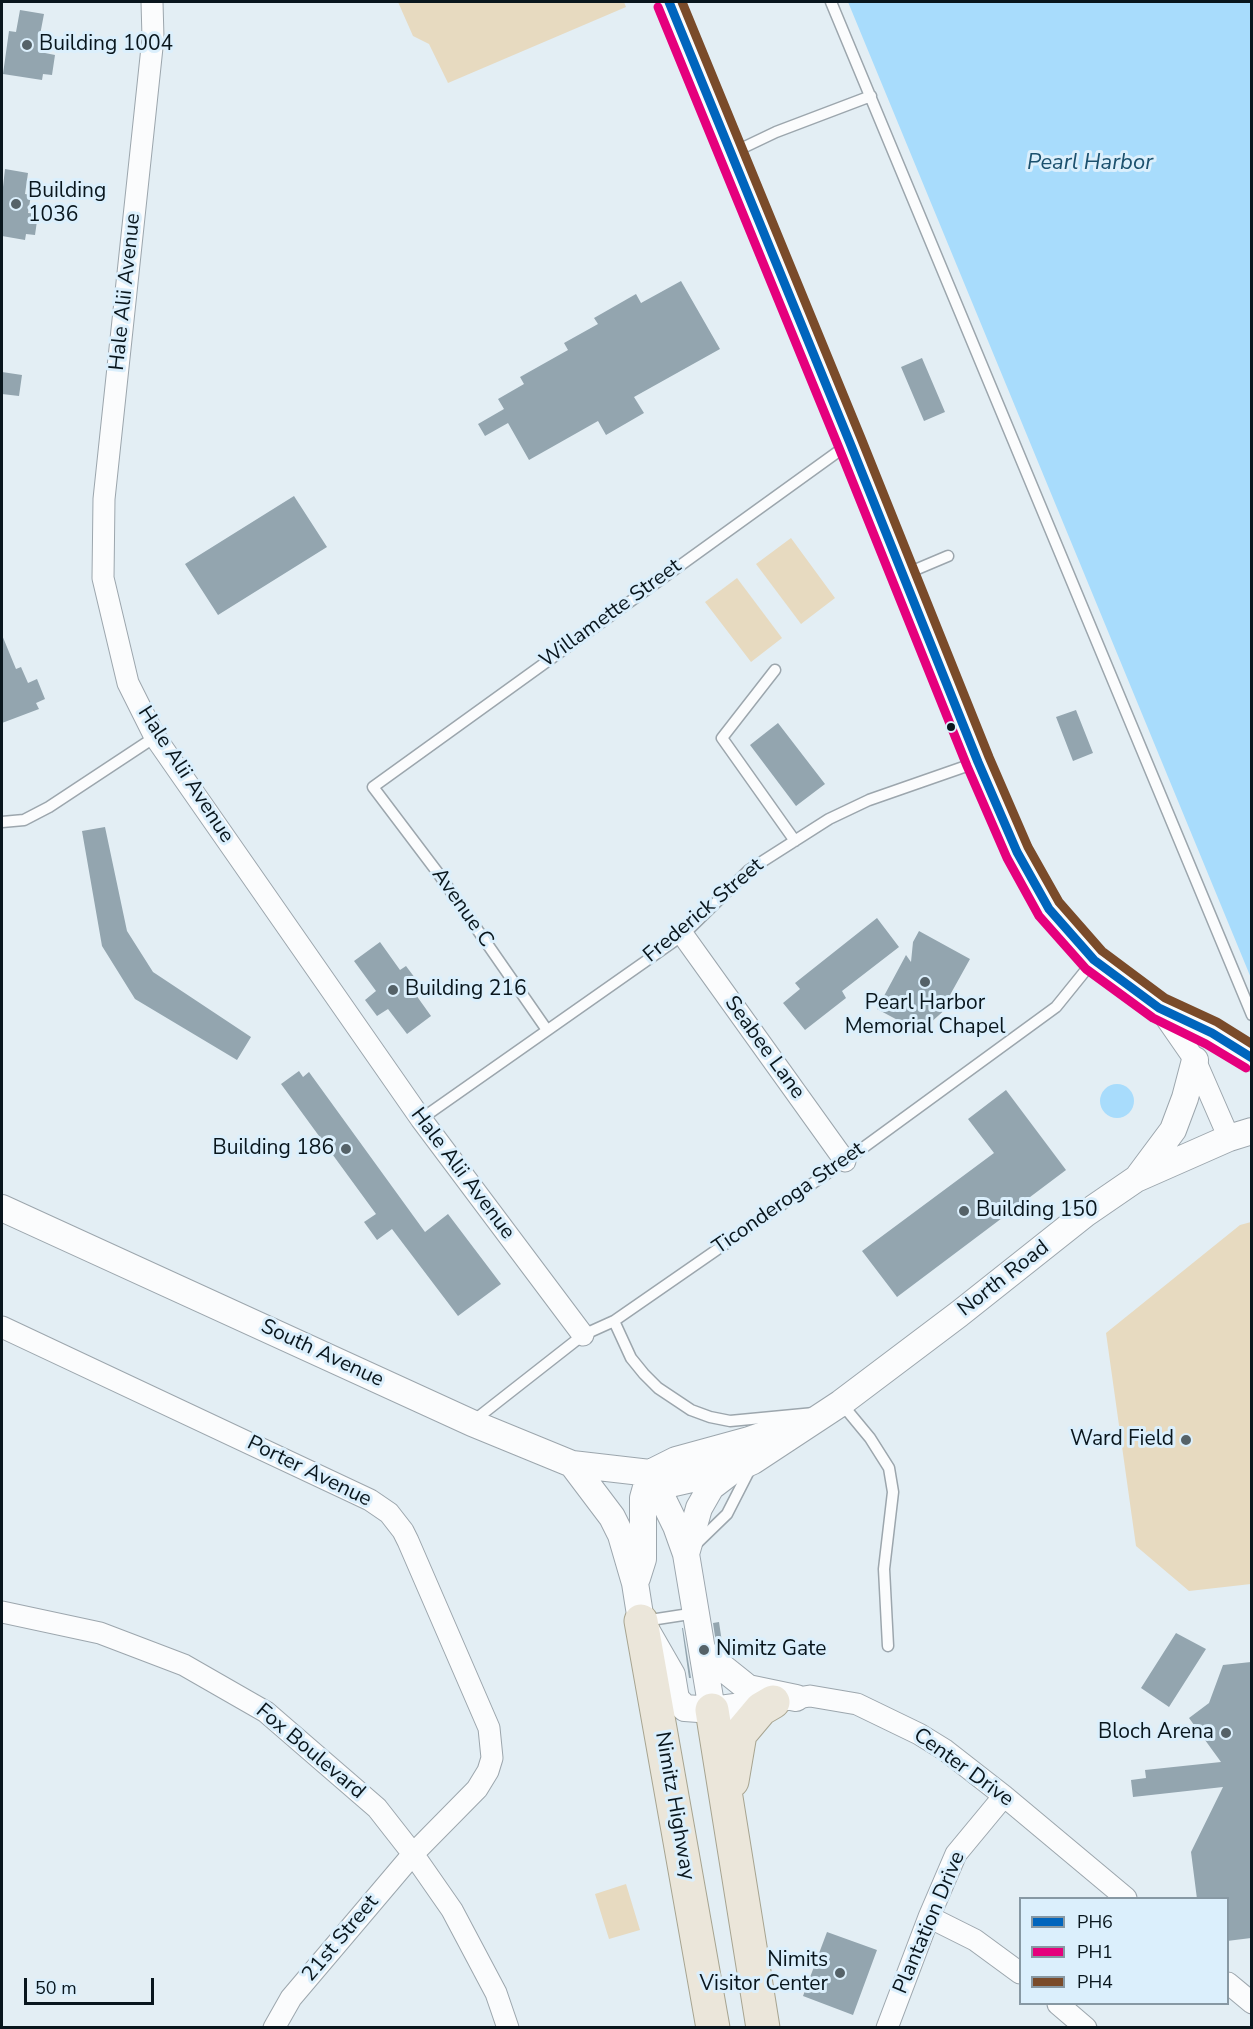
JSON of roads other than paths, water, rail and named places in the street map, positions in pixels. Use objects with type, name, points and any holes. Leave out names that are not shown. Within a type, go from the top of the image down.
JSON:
[{"type":"main road","name":"Nimitz Highway","points":[[641,1621],[713,2028]]},
{"type":"main road","points":[[728,1810],[740,1734],[761,1709],[785,1700]]},
{"type":"main road","points":[[712,1710],[763,2028]]},
{"type":"street","name":"Hale Alii Avenue","points":[[152,2],[153,38],[104,499],[103,578],[128,683],[155,737],[421,1119],[583,1335]]},
{"type":"street","points":[[669,2],[978,762],[1017,852],[1048,909],[1094,960],[1159,1008],[1212,1033],[1251,1058]]},
{"type":"street","name":"Seabee Lane","points":[[683,935],[845,1161]]},
{"type":"street","points":[[1159,1008],[1195,1060],[1240,1134]]},
{"type":"street","points":[[1136,1179],[1173,1130],[1185,1098],[1195,1060]]},
{"type":"street","name":"North Road","points":[[650,1473],[674,1483],[744,1465],[835,1407],[959,1314],[1085,1214],[1136,1179],[1240,1134]]},
{"type":"street","name":"South Avenue","points":[[2,1208],[472,1423],[572,1464],[650,1473]]},
{"type":"street","name":"Porter Avenue","points":[[2,1327],[370,1500],[397,1521],[408,1541],[489,1728],[492,1744],[492,1758],[488,1771],[477,1789],[413,1854]]},
{"type":"street","name":"North Road","points":[[650,1473],[676,1460],[749,1440],[835,1407]]},
{"type":"street","name":"Nimitz Highway","points":[[572,1464],[612,1517],[621,1535],[635,1584],[641,1621]]},
{"type":"street","points":[[686,1554],[699,1508],[711,1487],[744,1465]]},
{"type":"street","points":[[650,1473],[676,1526],[686,1554],[712,1710]]},
{"type":"street","points":[[635,1584],[643,1559],[643,1498],[650,1473]]},
{"type":"street","name":"Fox Boulevard","points":[[2,1612],[100,1633],[184,1665],[267,1712],[377,1808],[413,1854],[452,1910],[496,1993],[508,2028]]},
{"type":"street","points":[[641,1621],[672,1675],[676,1699],[685,1708],[712,1710],[785,1700]]},
{"type":"street","points":[[703,1652],[748,1688],[785,1700]]},
{"type":"street","name":"Center Drive","points":[[785,1700],[810,1696],[857,1704],[919,1734],[945,1750],[1004,1796],[1124,1897]]},
{"type":"street","name":"Plantation Drive","points":[[887,2028],[929,1917],[956,1854],[1004,1796]]},
{"type":"street","name":"21st Street","points":[[274,2028],[291,1998],[413,1854]]},
{"type":"street","points":[[929,1917],[975,1940],[1019,1972]]},
{"type":"street","points":[[1229,1985],[1251,2003]]},
{"type":"street","points":[[1059,2005],[1086,2028]]},
{"type":"lane","points":[[831,2],[1251,1015]]},
{"type":"lane","points":[[732,153],[776,132],[871,96]]},
{"type":"lane","name":"Willamette Street","points":[[374,787],[850,443]]},
{"type":"lane","points":[[903,575],[948,556]]},
{"type":"lane","points":[[775,670],[722,738],[795,841]]},
{"type":"lane","points":[[2,822],[24,820],[49,807],[155,737]]},
{"type":"lane","name":"Frederick Street","points":[[421,1119],[683,935],[749,870],[830,819],[869,800],[978,762]]},
{"type":"lane","name":"Avenue C","points":[[374,787],[438,873],[547,1030]]},
{"type":"lane","name":"Ticonderoga Street","points":[[472,1423],[583,1335],[614,1321],[845,1161],[1056,1007],[1094,960]]},
{"type":"lane","points":[[614,1321],[631,1358],[644,1374],[674,1400],[692,1410],[730,1421],[835,1407],[870,1438],[889,1468],[893,1492],[884,1569],[888,1646]]},
{"type":"lane","points":[[641,1621],[697,1612]]},
{"type":"water","name":"Pearl Harbor","points":[[848,2],[1251,2],[1251,978],[1081,566]]},
{"type":"water","points":[[1117,1084],[1129,1089],[1134,1101],[1129,1113],[1117,1118],[1105,1113],[1100,1101],[1105,1089]]},
{"type":"place","name":"Building 1004","points":[[27,45]]},
{"type":"place","name":"Building 1036","points":[[16,204]]},
{"type":"place","name":"Pearl Harbor Memorial Chapel","points":[[925,982]]},
{"type":"place","name":"Building 216","points":[[393,990]]},
{"type":"place","name":"Building 186","points":[[346,1149]]},
{"type":"place","name":"Building 150","points":[[964,1211]]},
{"type":"place","name":"Ward Field","points":[[1186,1440]]},
{"type":"place","name":"Nimitz Gate","points":[[704,1650]]},
{"type":"place","name":"Bloch Arena","points":[[1226,1733]]},
{"type":"place","name":"Nimits Visitor Center","points":[[840,1973]]}]
